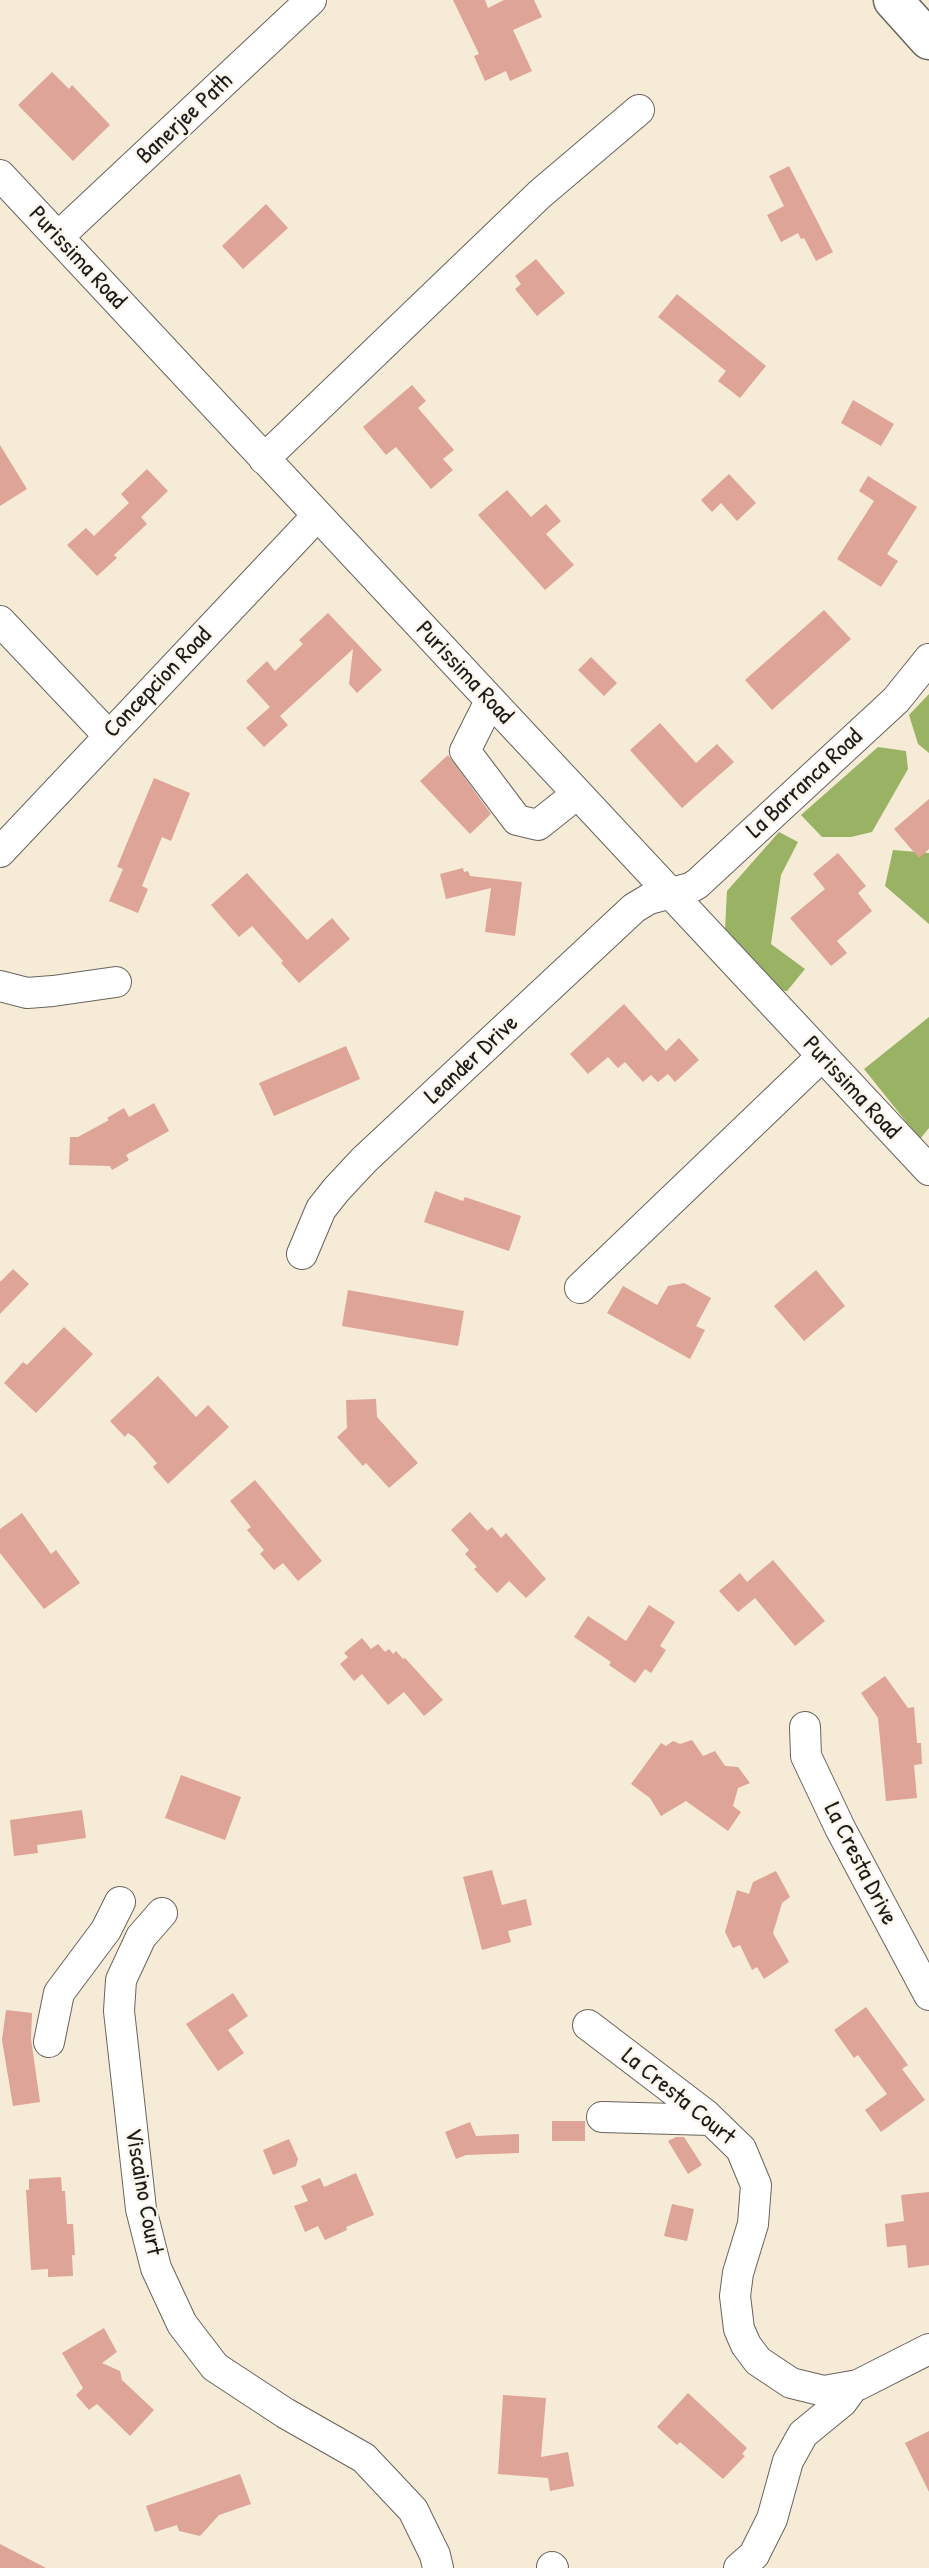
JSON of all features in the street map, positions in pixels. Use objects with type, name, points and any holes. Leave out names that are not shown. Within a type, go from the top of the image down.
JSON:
[{"type":"highway","points":[[892,0],[929,40]]},
{"type":"street","name":"Banerjee Path","points":[[58,237],[312,0]]},
{"type":"street","points":[[264,459],[540,194],[639,110]]},
{"type":"street","name":"Purissima Road","points":[[0,174],[929,1170]]},
{"type":"street","name":"Concepcion Road","points":[[0,852],[317,516]]},
{"type":"street","points":[[0,621],[108,735]]},
{"type":"street","name":"La Barranca Road","points":[[669,894],[696,884],[896,700],[929,659]]},
{"type":"street","points":[[490,701],[466,751],[517,820],[538,825],[577,794]]},
{"type":"street","name":"Leander Drive","points":[[302,1254],[321,1209],[364,1160],[634,908],[649,899],[669,894]]},
{"type":"street","points":[[0,986],[27,992],[116,982]]},
{"type":"street","points":[[580,1288],[821,1056]]},
{"type":"street","name":"La Cresta Drive","points":[[805,1727],[806,1756],[840,1828],[929,1996]]},
{"type":"street","points":[[49,2042],[60,1993],[106,1930],[120,1902]]},
{"type":"street","name":"Viscaino Court","points":[[162,1913],[141,1937],[121,1980],[119,2011],[141,2209],[156,2268],[182,2324],[215,2367],[285,2413],[364,2458],[413,2510],[435,2555],[438,2568]]},
{"type":"street","name":"La Cresta Court","points":[[588,2025],[710,2120],[741,2149],[755,2185],[753,2224],[738,2273],[735,2295],[739,2329],[746,2345],[758,2361],[791,2383],[824,2391],[853,2387],[929,2349]]},
{"type":"street","points":[[602,2117],[710,2120]]},
{"type":"street","points":[[739,2568],[754,2555],[772,2519],[788,2461],[803,2434],[842,2402],[853,2387]]},
{"type":"green space","points":[[929,694],[929,753],[918,744],[909,715]]},
{"type":"green space","points":[[878,747],[906,751],[908,769],[872,832],[851,837],[822,837],[801,815]]},
{"type":"green space","points":[[779,832],[798,842],[781,875],[771,944],[805,969],[787,991],[768,990],[725,929],[727,891]]},
{"type":"green space","points":[[893,850],[929,853],[929,924],[885,886]]},
{"type":"green space","points":[[929,1017],[929,1128],[920,1139],[864,1069]]},
{"type":"building","points":[[453,0],[485,0],[488,8],[504,0],[534,0],[542,17],[513,30],[532,71],[510,81],[506,71],[485,81],[474,56],[479,54]]},
{"type":"building","points":[[52,72],[69,89],[72,85],[110,125],[73,161],[18,105]]},
{"type":"building","points":[[789,166],[833,252],[816,261],[804,238],[801,239],[798,233],[781,242],[767,215],[784,206],[769,176]]},
{"type":"building","points":[[266,204],[288,228],[243,269],[222,246]]},
{"type":"building","points":[[536,259],[565,293],[537,316],[515,289],[521,284],[515,276]]},
{"type":"building","points":[[677,294],[766,366],[740,398],[718,381],[726,371],[658,317]]},
{"type":"building","points":[[412,385],[426,401],[418,408],[454,450],[443,459],[453,470],[431,489],[396,447],[386,455],[363,427]]},
{"type":"building","points":[[853,400],[894,424],[881,446],[841,423]]},
{"type":"building","points":[[0,445],[27,489],[0,506]]},
{"type":"building","points":[[147,469],[168,491],[141,517],[147,524],[114,555],[117,558],[97,576],[67,545],[86,528],[94,536],[129,503],[121,494]]},
{"type":"building","points":[[729,474],[756,503],[737,521],[721,503],[712,512],[701,500]]},
{"type":"building","points":[[868,476],[917,507],[887,554],[898,561],[881,587],[837,559],[874,501],[859,491]]},
{"type":"building","points":[[507,490],[531,517],[546,504],[561,521],[546,534],[574,565],[545,590],[478,515]]},
{"type":"building","points":[[824,610],[851,639],[772,710],[745,680]]},
{"type":"building","points":[[328,613],[382,670],[357,693],[349,684],[353,649],[280,716],[288,725],[264,747],[246,728],[270,707],[246,681],[267,661],[275,671],[303,644],[299,640]]},
{"type":"building","points":[[591,657],[617,683],[604,696],[578,670]]},
{"type":"building","points":[[660,723],[696,763],[717,744],[734,762],[682,808],[630,750]]},
{"type":"building","points":[[448,755],[491,814],[470,834],[420,781]]},
{"type":"building","points":[[154,778],[190,793],[171,841],[162,837],[142,886],[148,889],[138,913],[109,901],[123,869],[117,867]]},
{"type":"building","points":[[929,799],[929,849],[919,858],[894,829]]},
{"type":"building","points":[[838,853],[866,886],[858,893],[872,911],[837,941],[847,953],[831,966],[790,918],[825,889],[813,874]]},
{"type":"building","points":[[463,868],[470,876],[522,882],[515,936],[485,932],[491,888],[446,899],[440,874]]},
{"type":"building","points":[[247,873],[307,940],[332,918],[350,939],[299,983],[252,926],[239,937],[211,905]]},
{"type":"building","points":[[624,1004],[666,1051],[679,1038],[699,1060],[675,1082],[668,1074],[658,1082],[651,1075],[643,1082],[625,1062],[618,1068],[608,1057],[588,1074],[570,1054]]},
{"type":"building","points":[[346,1046],[360,1079],[274,1116],[259,1083]]},
{"type":"building","points":[[154,1103],[169,1131],[126,1155],[129,1160],[112,1170],[110,1166],[69,1165],[70,1137],[78,1137],[109,1120],[107,1118],[124,1108],[129,1117]]},
{"type":"building","points":[[435,1191],[463,1201],[465,1197],[521,1216],[509,1251],[424,1222]]},
{"type":"building","points":[[13,1269],[29,1284],[0,1314],[0,1282]]},
{"type":"building","points":[[816,1270],[845,1306],[804,1341],[774,1306]]},
{"type":"building","points":[[684,1283],[711,1298],[696,1326],[705,1330],[690,1359],[607,1313],[623,1286],[657,1305],[668,1286]]},
{"type":"building","points":[[348,1290],[464,1311],[458,1346],[342,1326]]},
{"type":"building","points":[[64,1327],[93,1354],[36,1413],[4,1383],[23,1362],[27,1365]]},
{"type":"building","points":[[158,1376],[196,1417],[208,1405],[229,1427],[168,1484],[153,1467],[157,1463],[134,1437],[128,1433],[125,1437],[110,1421]]},
{"type":"building","points":[[376,1399],[377,1417],[418,1463],[389,1488],[366,1463],[363,1466],[337,1437],[347,1428],[346,1400]]},
{"type":"building","points":[[255,1480],[322,1561],[298,1581],[283,1563],[274,1570],[260,1554],[264,1550],[247,1530],[251,1527],[230,1501]]},
{"type":"building","points":[[470,1512],[487,1531],[492,1527],[501,1538],[506,1533],[546,1579],[526,1598],[509,1581],[497,1593],[474,1569],[477,1567],[465,1554],[469,1550],[451,1530]]},
{"type":"building","points":[[22,1513],[51,1554],[56,1550],[80,1583],[44,1609],[0,1553],[0,1529]]},
{"type":"building","points":[[773,1560],[825,1621],[795,1646],[755,1598],[738,1612],[719,1591],[740,1573],[747,1582]]},
{"type":"building","points":[[649,1605],[675,1622],[660,1646],[666,1650],[651,1673],[645,1669],[635,1683],[609,1665],[611,1662],[574,1637],[588,1616],[626,1641]]},
{"type":"building","points":[[362,1638],[371,1649],[378,1644],[385,1652],[389,1649],[393,1654],[396,1651],[443,1700],[424,1716],[404,1692],[388,1705],[362,1674],[354,1681],[340,1664],[348,1657],[344,1653]]},
{"type":"building","points":[[885,1676],[908,1708],[914,1707],[922,1764],[914,1765],[917,1798],[886,1801],[878,1718],[861,1693]]},
{"type":"building","points":[[692,1740],[703,1756],[715,1751],[725,1766],[738,1767],[750,1783],[738,1788],[733,1806],[741,1812],[728,1831],[686,1801],[661,1816],[650,1798],[631,1784],[661,1743],[666,1746],[673,1741],[680,1744]]},
{"type":"building","points":[[181,1775],[241,1797],[225,1840],[165,1818]]},
{"type":"building","points":[[82,1810],[86,1838],[37,1845],[38,1853],[14,1856],[10,1820]]},
{"type":"building","points":[[492,1870],[502,1905],[526,1899],[532,1925],[508,1931],[511,1942],[482,1950],[463,1877]]},
{"type":"building","points":[[776,1871],[790,1897],[782,1903],[773,1933],[789,1962],[764,1979],[757,1967],[752,1970],[740,1945],[733,1948],[725,1932],[737,1890],[749,1894],[753,1882]]},
{"type":"building","points":[[233,1993],[248,2016],[228,2030],[244,2053],[218,2071],[186,2024]]},
{"type":"building","points":[[866,2007],[908,2065],[902,2069],[925,2100],[881,2132],[865,2110],[887,2094],[858,2055],[854,2058],[834,2030]]},
{"type":"building","points":[[6,2010],[32,2013],[31,2039],[40,2102],[13,2106],[2,2040]]},
{"type":"building","points":[[552,2121],[585,2121],[585,2141],[552,2141]]},
{"type":"building","points":[[470,2122],[476,2136],[519,2134],[519,2153],[466,2155],[456,2159],[445,2132]]},
{"type":"building","points":[[684,2137],[702,2165],[688,2174],[668,2141]]},
{"type":"building","points":[[289,2139],[298,2159],[296,2166],[273,2175],[263,2150]]},
{"type":"building","points":[[356,2173],[374,2215],[325,2240],[318,2226],[305,2232],[294,2206],[308,2201],[301,2186],[320,2178],[324,2187]]},
{"type":"building","points":[[61,2177],[62,2191],[65,2191],[67,2224],[73,2224],[73,2276],[48,2277],[48,2269],[31,2270],[26,2190],[29,2190],[29,2179]]},
{"type":"building","points":[[929,2192],[929,2265],[908,2268],[906,2245],[887,2247],[885,2224],[904,2221],[901,2195]]},
{"type":"building","points":[[672,2204],[694,2209],[687,2241],[664,2236]]},
{"type":"building","points":[[104,2328],[117,2352],[102,2363],[120,2371],[122,2380],[154,2410],[130,2436],[97,2404],[89,2410],[76,2395],[83,2388],[62,2353]]},
{"type":"building","points":[[688,2393],[747,2448],[742,2454],[745,2456],[723,2479],[680,2442],[677,2445],[657,2427]]},
{"type":"building","points":[[503,2395],[546,2398],[541,2457],[568,2452],[574,2486],[550,2491],[548,2478],[498,2474]]},
{"type":"building","points":[[929,2431],[929,2492],[905,2443]]},
{"type":"building","points":[[240,2474],[251,2504],[219,2515],[200,2536],[179,2531],[177,2525],[155,2532],[146,2506]]},
{"type":"building","points":[[0,2544],[46,2568],[0,2568]]}]
